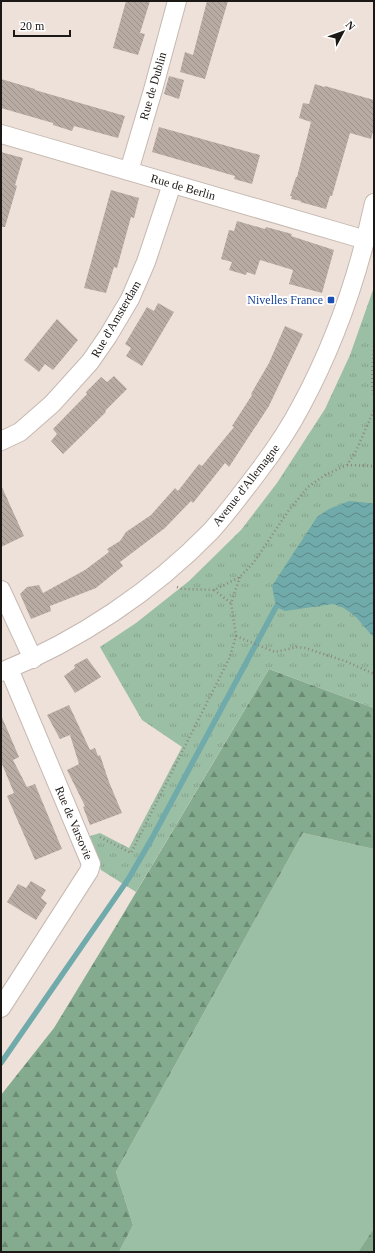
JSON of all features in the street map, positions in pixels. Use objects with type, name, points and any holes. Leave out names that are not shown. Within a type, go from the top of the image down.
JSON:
[{"type":"street","name":"Rue de Dublin","points":[[129,171],[177,1]]},
{"type":"street","name":"Rue de Berlin","points":[[1,134],[366,240]]},
{"type":"street","name":"Rue d'Amsterdam","points":[[1,441],[20,432],[52,404],[90,362],[108,336],[130,299],[146,262],[172,184]]},
{"type":"street","name":"Avenue d'Allemagne","points":[[5,670],[33,659],[90,628],[159,579],[210,531],[243,493],[274,451],[301,407],[324,359],[354,279],[366,240],[374,203]]},
{"type":"street","points":[[1,590],[33,659]]},
{"type":"street","name":"Rue de Varsovie","points":[[1,1008],[89,871],[91,864],[5,670]]},
{"type":"path","points":[[374,342],[372,384],[374,397]]},
{"type":"path","points":[[347,465],[356,451],[374,410]]},
{"type":"path","points":[[159,579],[182,590],[214,590],[240,577],[254,562],[289,510],[308,487],[325,475],[347,465],[374,466]]},
{"type":"path","points":[[83,844],[99,836],[131,853],[229,659],[236,636],[231,603],[240,577]]},
{"type":"path","points":[[214,590],[231,603]]},
{"type":"path","points":[[236,636],[275,652],[298,647],[305,648],[345,661],[374,674]]},
{"type":"green space","points":[[374,287],[374,708],[269,669],[136,892],[101,870],[87,837],[100,833],[129,848],[182,747],[142,720],[100,647],[136,623],[189,581],[241,530],[277,483],[325,409],[350,355]]},
{"type":"green space","points":[[269,669],[374,708],[374,849],[303,833],[116,1172],[133,1225],[119,1252],[1,1252],[1,1095],[54,1028]]},
{"type":"green space","points":[[303,833],[374,849],[374,1228],[358,1252],[119,1252],[133,1225],[116,1172]]},
{"type":"green space","points":[[374,1228],[374,1252],[358,1252]]},
{"type":"water","points":[[349,501],[374,504],[374,638],[356,617],[344,608],[333,604],[285,611],[276,607],[272,586],[317,517],[329,509]]},
{"type":"building","points":[[126,1],[150,1],[140,33],[145,34],[138,55],[113,48]]},
{"type":"building","points":[[207,1],[228,1],[205,79],[180,72],[185,52],[193,55]]},
{"type":"building","points":[[169,76],[184,80],[179,99],[164,94]]},
{"type":"building","points":[[1,79],[125,116],[118,138],[74,126],[72,131],[53,125],[53,123],[1,108]]},
{"type":"building","points":[[315,84],[374,100],[374,128],[371,139],[350,133],[332,196],[330,196],[326,209],[291,199],[292,196],[290,196],[297,177],[311,122],[299,118],[303,103],[309,104]]},
{"type":"building","points":[[159,127],[260,155],[252,184],[234,179],[235,176],[152,152]]},
{"type":"building","points":[[1,152],[23,158],[15,185],[17,186],[5,227],[1,227]]},
{"type":"building","points":[[111,190],[139,198],[134,218],[131,217],[117,268],[114,267],[106,293],[84,288]]},
{"type":"building","points":[[237,221],[265,229],[266,227],[292,234],[291,236],[334,250],[322,293],[289,284],[293,270],[260,260],[255,275],[247,272],[246,275],[229,270],[232,262],[221,259],[229,230],[234,231]]},
{"type":"building","points":[[158,303],[174,312],[142,366],[126,356],[131,348],[125,344],[147,307],[154,311]]},
{"type":"building","points":[[57,319],[78,340],[53,370],[45,364],[39,372],[24,360]]},
{"type":"building","points":[[285,326],[303,334],[269,406],[229,467],[225,463],[193,503],[191,501],[165,528],[120,562],[123,566],[96,588],[50,606],[51,611],[31,619],[20,594],[27,587],[39,585],[43,593],[85,570],[109,552],[107,549],[120,541],[126,532],[151,515],[175,488],[178,491],[199,464],[202,466],[234,427],[232,426],[252,395],[251,394],[269,363]]},
{"type":"building","points":[[114,376],[127,389],[63,454],[51,441],[57,434],[53,429],[87,394],[86,392],[101,377],[107,382]]},
{"type":"building","points":[[1,485],[24,536],[1,547]]},
{"type":"building","points":[[87,658],[101,677],[75,693],[64,676],[75,668],[74,665]]},
{"type":"building","points":[[69,705],[90,750],[95,748],[98,756],[100,755],[122,813],[90,825],[83,807],[85,806],[67,770],[79,764],[70,735],[60,739],[47,715]]},
{"type":"building","points":[[1,715],[19,757],[13,760],[27,787],[35,784],[62,849],[35,860],[7,796],[14,793],[1,764]]},
{"type":"building","points":[[31,881],[46,890],[41,898],[47,903],[36,920],[7,902],[18,884],[26,888]]},
{"type":"waterway","points":[[1,1063],[129,878],[151,840],[276,607]]},
{"type":"place","name":"Nivelles France","points":[[331,300]]}]
